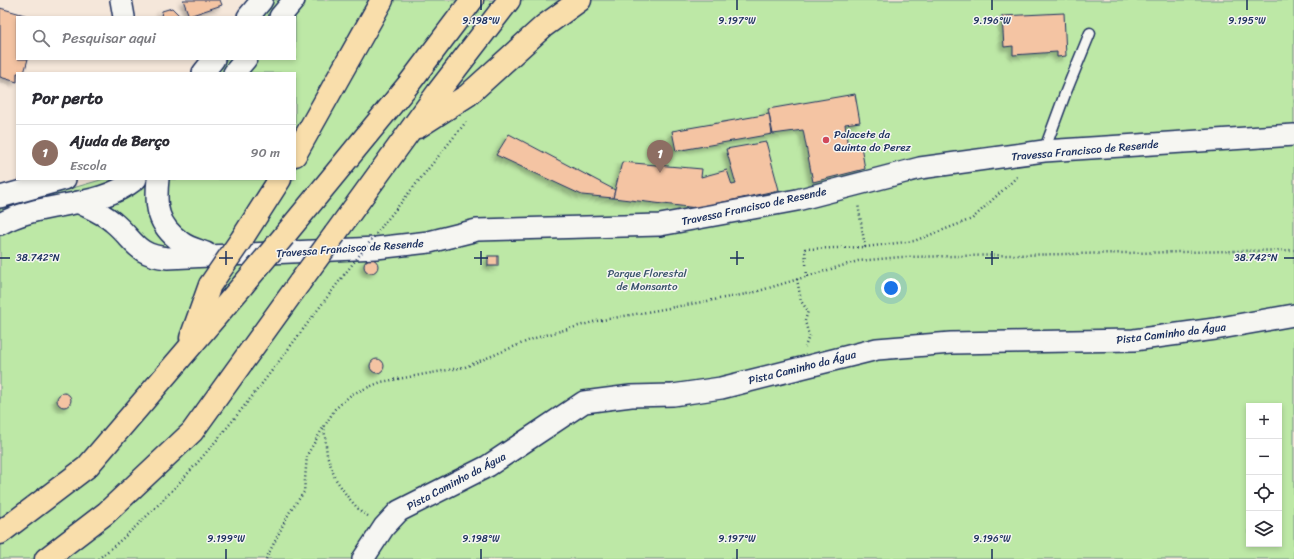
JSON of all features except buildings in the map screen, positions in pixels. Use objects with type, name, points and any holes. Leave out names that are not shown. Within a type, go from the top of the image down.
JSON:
[{"type":"highway","points":[[296,152],[382,0]]},
{"type":"highway","points":[[0,533],[87,467],[284,236],[408,85],[472,0]]},
{"type":"highway","points":[[46,559],[106,514],[192,432],[406,134],[509,0]]},
{"type":"highway","points":[[406,134],[468,95],[544,26],[580,0]]},
{"type":"highway","points":[[187,349],[210,285],[279,180]]},
{"type":"street","points":[[121,0],[124,16]]},
{"type":"street","points":[[249,16],[262,0]]},
{"type":"street","points":[[281,16],[294,0]]},
{"type":"street","points":[[204,72],[213,60]]},
{"type":"street","points":[[235,72],[245,60]]},
{"type":"street","name":"Travessa Francisco de Resende","points":[[78,202],[112,221],[141,251],[153,256],[168,258],[384,247],[429,242],[477,230],[660,225],[797,200],[920,168],[1044,151],[1294,135]]},
{"type":"street","points":[[0,197],[61,180]]},
{"type":"street","points":[[0,224],[11,218],[43,208],[101,198],[123,189],[135,180]]},
{"type":"street","name":"Travessa Francisco de Resende","points":[[158,180],[156,200],[160,216],[166,228],[181,243],[212,256]]},
{"type":"street","name":"Pista Caminho da Água","points":[[363,559],[384,527],[399,510],[488,466],[584,402],[721,388],[877,349],[951,343],[1134,340],[1215,329],[1294,315]]},
{"type":"lane","points":[[1044,151],[1090,33]]},
{"type":"path","points":[[807,276],[805,250],[914,241],[972,220],[1044,151]]},
{"type":"path","points":[[854,184],[865,246]]},
{"type":"path","points":[[344,275],[383,225]]},
{"type":"path","points":[[266,559],[289,513],[304,492],[304,475],[307,456],[335,409],[352,394],[381,382],[464,368],[535,338],[597,320],[752,294],[858,261],[901,257],[1294,250]]},
{"type":"path","points":[[797,280],[801,301],[808,311],[805,321],[809,336],[802,367]]},
{"type":"path","points":[[324,427],[327,456],[335,478],[347,496],[361,512],[384,527]]},
{"type":"green space","name":"Parque Florestal de Monsanto","points":[[274,0],[1294,0],[1294,559],[0,559],[0,209],[101,180],[296,180],[296,72],[218,72],[226,60],[296,60],[296,16],[261,16]]},
{"type":"place","name":"Palacete da Quinta do Perez","points":[[826,140]]},
{"type":"place","name":"Ajuda de Berço","points":[[660,173]]}]
